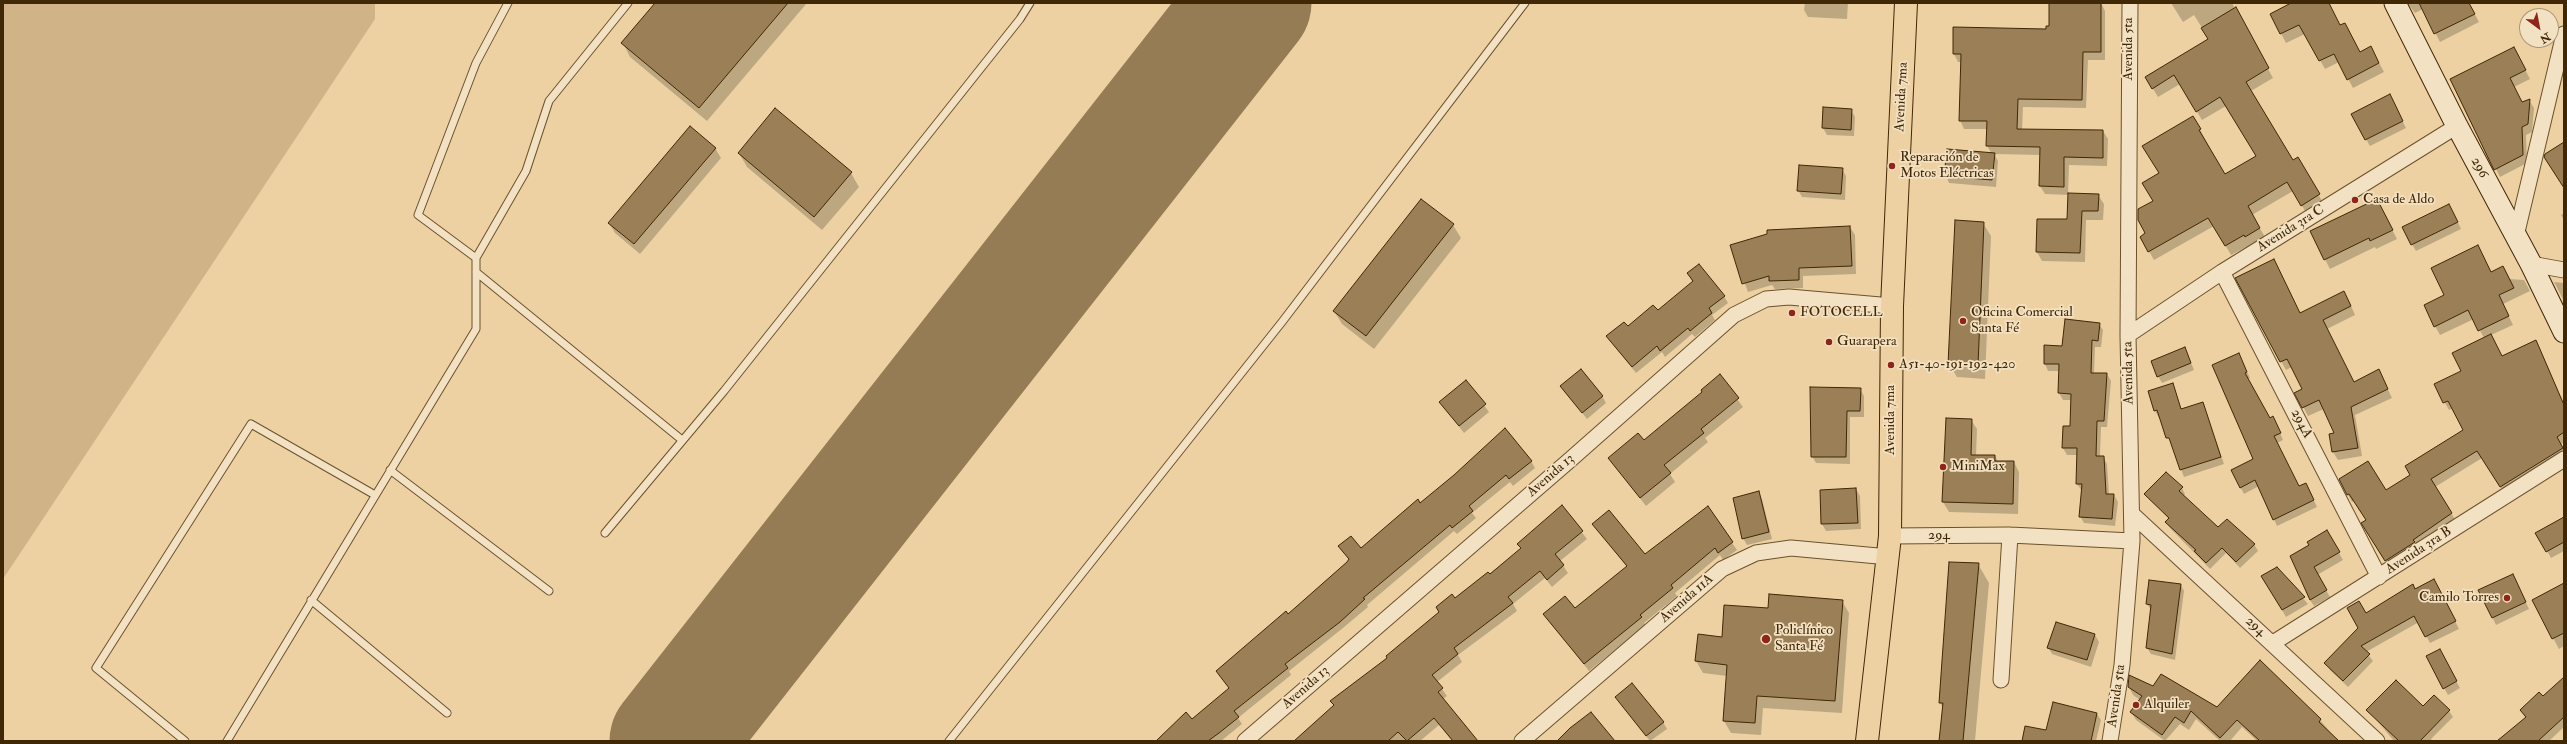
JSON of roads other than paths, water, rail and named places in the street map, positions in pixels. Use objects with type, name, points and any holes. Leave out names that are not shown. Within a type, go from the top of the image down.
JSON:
[{"type":"highway","name":"Avenida 7ma","points":[[1867,741],[1890,546],[1892,306],[1906,3]]},
{"type":"street","name":"Avenida 5ta","points":[[2110,741],[2122,666],[2132,541],[2128,335],[2130,3]]},
{"type":"street","name":"296","points":[[2395,3],[2457,126],[2531,264],[2564,332]]},
{"type":"street","points":[[2516,236],[2564,34]]},
{"type":"street","name":"Avenida 3ra C","points":[[2128,335],[2222,272],[2457,126]]},
{"type":"street","points":[[2531,264],[2564,270]]},
{"type":"street","name":"294A","points":[[2222,272],[2379,577]]},
{"type":"street","name":"Avenida 13","points":[[1244,741],[1571,460],[1734,315],[1766,299],[1789,297],[1892,306]]},
{"type":"street","name":"Avenida 3ra B","points":[[2273,643],[2564,459]]},
{"type":"street","name":"294","points":[[2132,514],[2378,741]]},
{"type":"street","points":[[2000,680],[2010,535]]},
{"type":"street","name":"294","points":[[1890,546],[2010,535],[2132,541]]},
{"type":"street","name":"Avenida 11A","points":[[1522,741],[1722,569],[1756,553],[1791,548],[1890,546]]},
{"type":"lane","points":[[476,258],[418,215],[476,63],[508,3]]},
{"type":"lane","points":[[227,741],[476,329],[476,258],[526,171],[549,101],[628,3]]},
{"type":"lane","points":[[605,533],[682,440],[1020,19],[1030,3]]},
{"type":"lane","points":[[949,741],[1282,322],[1525,3]]},
{"type":"lane","points":[[476,272],[682,440]]},
{"type":"lane","points":[[185,741],[96,668],[251,424],[375,495]]},
{"type":"lane","points":[[390,470],[549,591]]},
{"type":"lane","points":[[311,600],[446,713]]},
{"type":"place","name":"Reparación de Motos Eléctricas","points":[[1892,166]]},
{"type":"place","name":"Casa de Aldo","points":[[2355,200]]},
{"type":"place","name":"FOTOCELL","points":[[1792,313]]},
{"type":"place","name":"Oficina Comercial Santa Fé","points":[[1963,321]]},
{"type":"place","name":"Guarapera","points":[[1829,342]]},
{"type":"place","name":"A51-40-191-192-420","points":[[1891,365]]},
{"type":"place","name":"MiniMax","points":[[1943,467]]},
{"type":"place","name":"Camilo Torres","points":[[2507,598]]},
{"type":"place","name":"Policlínico Santa Fé","points":[[1766,639]]},
{"type":"place","name":"Alquiler","points":[[2136,705]]}]
